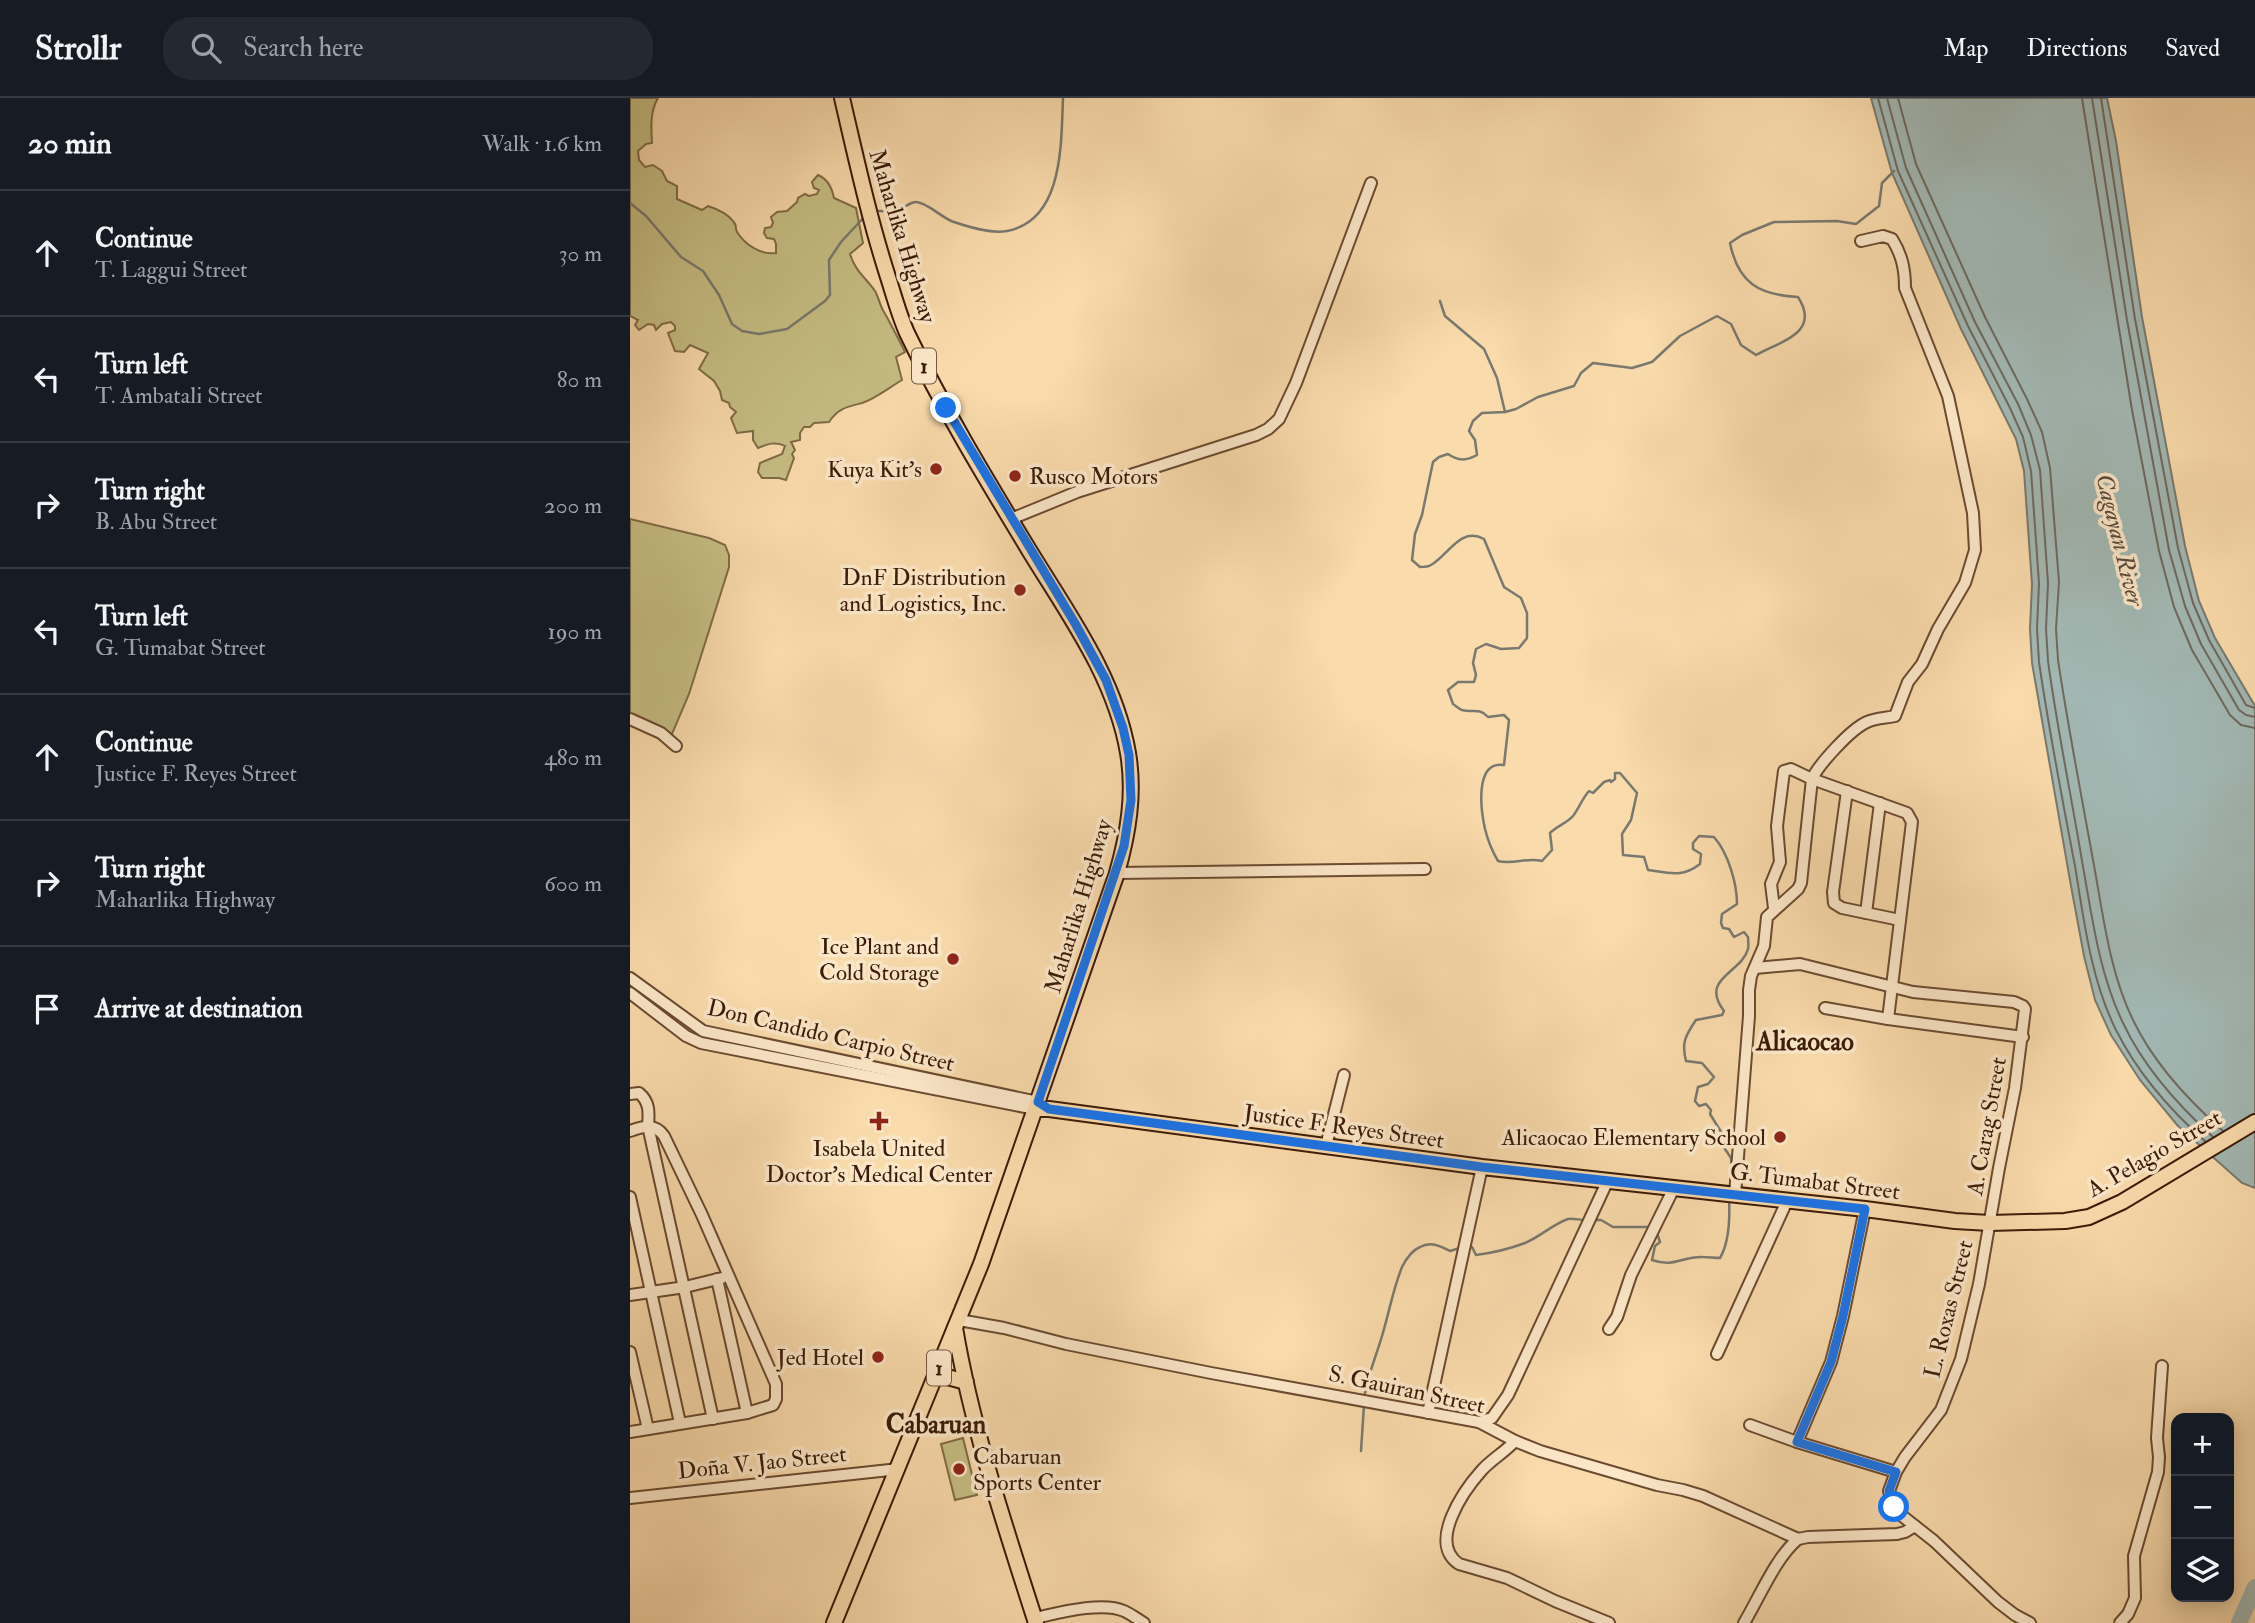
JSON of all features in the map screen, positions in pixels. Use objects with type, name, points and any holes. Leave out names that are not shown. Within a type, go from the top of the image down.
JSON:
[{"type":"main road","name":"Maharlika Highway","points":[[834,1623],[899,1469],[1041,1107],[1116,873],[1126,835],[1131,800],[1129,755],[1123,728],[1106,680],[1076,625],[977,462],[905,329],[877,244],[842,98]]},
{"type":"main road","name":"Justice F. Reyes Street","points":[[1041,1107],[1482,1167],[1634,1184]]},
{"type":"main road","name":"A. Pelagio Street","points":[[1990,1223],[2065,1221],[2088,1217],[2122,1202],[2255,1122]]},
{"type":"main road","name":"G. Tumabat Street","points":[[1634,1184],[1990,1223]]},
{"type":"main road","points":[[957,1324],[965,1382],[1001,1511],[1036,1620]]},
{"type":"main road","points":[[936,1374],[965,1382]]},
{"type":"street","points":[[1011,519],[1077,492],[1256,435],[1273,425],[1279,419],[1296,383],[1371,183]]},
{"type":"street","points":[[1731,1194],[1749,1016],[1749,990],[1764,946],[1767,916],[1794,893],[1801,883],[1812,779],[1817,768],[1832,752],[1867,722],[1895,716],[1908,682],[1922,664],[1938,629],[1965,583],[1975,550],[1973,513],[1948,396],[1905,288],[1901,253],[1892,239],[1883,236],[1861,241]]},
{"type":"street","points":[[630,719],[661,733],[676,746]]},
{"type":"street","points":[[1774,908],[1771,884],[1781,856],[1777,826],[1782,774],[1787,769],[1907,813],[1912,822],[1888,1019]]},
{"type":"street","points":[[1847,791],[1833,897],[1837,906],[1900,920]]},
{"type":"street","points":[[1866,913],[1880,803]]},
{"type":"street","points":[[1116,873],[1425,869]]},
{"type":"street","points":[[1755,968],[1800,964],[1892,987]]},
{"type":"street","name":"Don Candido Carpio Street","points":[[630,978],[703,1031],[1041,1107]]},
{"type":"street","name":"A. Carag Street","points":[[1892,987],[1913,992],[2018,1003],[2022,1006],[2025,1014],[2023,1037],[1990,1223]]},
{"type":"street","name":"Don Candido Carpio Street","points":[[630,993],[687,1036],[701,1043],[1041,1107]]},
{"type":"street","points":[[1825,1008],[2023,1037]]},
{"type":"street","points":[[1326,1146],[1345,1075]]},
{"type":"street","points":[[630,1094],[639,1093],[647,1103],[648,1126],[713,1419]]},
{"type":"street","points":[[630,1131],[648,1126],[660,1129],[664,1136],[702,1215],[723,1278],[776,1384],[777,1392],[773,1405],[747,1413],[630,1432]]},
{"type":"street","points":[[1428,1413],[1482,1167]]},
{"type":"street","points":[[1479,1422],[1492,1418],[1508,1395],[1608,1181]]},
{"type":"street","points":[[1609,1329],[1617,1317],[1631,1275],[1674,1188]]},
{"type":"street","points":[[630,1197],[680,1423]]},
{"type":"street","points":[[1717,1354],[1787,1200]]},
{"type":"street","points":[[1797,1442],[1831,1362],[1865,1209]]},
{"type":"street","name":"L. Roxas Street","points":[[1896,1472],[1941,1410],[1955,1377],[1979,1284],[1990,1223]]},
{"type":"street","points":[[630,1295],[723,1278]]},
{"type":"street","points":[[723,1278],[747,1413]]},
{"type":"street","name":"S. Gauiran Street","points":[[957,1324],[1004,1328],[1066,1344],[1211,1373],[1479,1422],[1514,1441],[1540,1451],[1683,1490],[1798,1539],[1897,1534],[1915,1526]]},
{"type":"street","points":[[630,1352],[648,1429]]},
{"type":"street","points":[[2120,1623],[2128,1614],[2135,1598],[2134,1556],[2158,1472],[2157,1438],[2162,1366]]},
{"type":"street","points":[[1750,1425],[1896,1472],[1889,1491],[1891,1500],[1901,1515],[1970,1573],[1998,1602],[2030,1623]]},
{"type":"street","points":[[1514,1441],[1481,1471],[1452,1516],[1446,1534],[1447,1550],[1452,1560],[1507,1577],[1555,1601],[1609,1623]]},
{"type":"street","name":"Doña V. Jao Street","points":[[630,1498],[899,1469]]},
{"type":"street","points":[[1744,1623],[1787,1551],[1798,1539]]},
{"type":"street","points":[[1036,1620],[1069,1611],[1108,1608],[1124,1611],[1144,1623]]},
{"type":"shaded area","points":[[630,98],[658,98],[652,114],[652,143],[646,144],[638,151],[639,160],[645,167],[653,165],[662,171],[667,181],[677,186],[677,199],[702,210],[708,206],[728,216],[735,224],[740,237],[754,248],[776,253],[774,239],[767,238],[765,228],[771,227],[771,217],[777,212],[787,211],[798,198],[805,194],[817,194],[819,190],[814,188],[812,182],[818,175],[829,184],[834,198],[856,208],[863,243],[850,254],[858,270],[875,291],[905,352],[896,357],[902,380],[872,399],[839,411],[829,422],[804,427],[800,440],[791,442],[795,450],[792,454],[794,458],[786,480],[762,478],[758,472],[760,463],[782,454],[785,446],[772,444],[758,448],[753,440],[753,431],[737,433],[731,418],[736,412],[729,403],[722,400],[714,381],[699,369],[708,353],[690,345],[684,352],[675,351],[668,333],[675,330],[671,322],[662,324],[656,330],[654,325],[648,324],[639,330],[635,325],[638,320],[630,316]]},
{"type":"shaded area","points":[[630,519],[709,538],[725,545],[729,555],[729,567],[689,694],[672,734],[630,715]]},
{"type":"shaded area","name":"Cabaruan Sports Center","points":[[963,1438],[977,1495],[955,1500],[941,1444]]},
{"type":"water","name":"Cagayan River","points":[[1871,98],[2107,98],[2116,141],[2142,317],[2185,546],[2199,601],[2215,638],[2255,706],[2255,1188],[2242,1183],[2178,1126],[2140,1080],[2111,1035],[2095,1000],[2084,956],[2032,663],[2032,584],[2024,471],[2016,439],[1961,329],[1892,173]]},
{"type":"waterway","points":[[875,211],[894,211],[916,202],[950,220],[980,230],[1007,231],[1026,224],[1040,212],[1056,177],[1063,98]]},
{"type":"waterway","points":[[1732,1170],[1731,1158],[1721,1143],[1723,1135],[1710,1114],[1711,1110],[1706,1104],[1699,1106],[1695,1101],[1698,1087],[1708,1084],[1714,1077],[1702,1063],[1686,1061],[1684,1049],[1687,1035],[1696,1020],[1722,1015],[1724,1011],[1716,991],[1719,983],[1744,957],[1748,949],[1748,937],[1744,932],[1734,937],[1721,923],[1722,914],[1737,904],[1733,878],[1724,851],[1714,837],[1699,836],[1693,843],[1693,849],[1701,854],[1700,864],[1687,871],[1675,873],[1648,870],[1644,857],[1623,855],[1622,834],[1631,820],[1637,793],[1620,773],[1615,773],[1615,779],[1604,782],[1593,793],[1589,791],[1573,816],[1550,833],[1552,850],[1542,861],[1498,861],[1485,829],[1481,800],[1488,770],[1504,765],[1509,720],[1504,715],[1488,717],[1479,711],[1461,710],[1453,704],[1448,690],[1458,682],[1474,682],[1476,675],[1473,663],[1476,649],[1486,644],[1501,649],[1519,648],[1527,638],[1527,613],[1521,598],[1504,587],[1484,539],[1476,536],[1461,539],[1437,561],[1427,567],[1420,567],[1412,560],[1415,534],[1422,515],[1433,462],[1448,454],[1462,459],[1477,455],[1475,440],[1469,431],[1473,421],[1482,413],[1516,409],[1538,397],[1574,386],[1581,373],[1593,363],[1632,368],[1652,362],[1680,336],[1717,316],[1731,324],[1741,345],[1756,355],[1795,334],[1805,319],[1798,297],[1761,290],[1752,284],[1739,268],[1730,243],[1774,222],[1837,221],[1856,224],[1879,206],[1882,183],[1894,171]]},
{"type":"waterway","points":[[630,203],[646,216],[681,257],[703,271],[719,295],[732,324],[742,331],[759,334],[787,329],[825,301],[830,295],[829,260],[841,242],[866,215]]},
{"type":"waterway","points":[[1440,301],[1445,316],[1484,349],[1497,378],[1505,412]]},
{"type":"waterway","points":[[1657,1233],[1660,1242],[1655,1246],[1652,1260],[1667,1263],[1696,1257],[1720,1258],[1728,1237],[1729,1198]]},
{"type":"waterway","points":[[1469,1247],[1472,1247],[1476,1255],[1500,1250],[1531,1240],[1568,1219],[1585,1220]]},
{"type":"waterway","points":[[1591,1220],[1601,1220],[1613,1227],[1650,1227]]},
{"type":"waterway","points":[[1364,1399],[1396,1284],[1407,1258],[1428,1244],[1450,1251],[1463,1247]]},
{"type":"waterway","points":[[1361,1451],[1364,1405]]},
{"type":"waterway","points":[[2239,1623],[2255,1587]]},
{"type":"place","name":"Kuya Kit's","points":[[936,469]]},
{"type":"place","name":"Rusco Motors","points":[[1015,476]]},
{"type":"place","name":"DnF Distribution and Logistics, Inc.","points":[[1020,590]]},
{"type":"place","name":"Ice Plant and Cold Storage","points":[[953,959]]},
{"type":"place","name":"Isabela United Doctor's Medical Center","points":[[879,1121]]},
{"type":"place","name":"Alicaocao Elementary School","points":[[1780,1137]]},
{"type":"place","name":"Jed Hotel","points":[[878,1357]]},
{"type":"place","name":"Cabaruan Sports Center","points":[[959,1469]]},
{"type":"district","name":"Alicaocao","points":[[1805,1041]]},
{"type":"district","name":"Cabaruan","points":[[936,1424]]},
{"type":"route","points":[[946,408],[1106,680],[1123,728],[1129,755],[1131,800],[1124,846],[1038,1102],[1049,1109],[1292,1143],[1482,1167],[1865,1209],[1831,1362],[1797,1442],[1896,1472],[1889,1491],[1894,1507]]}]
